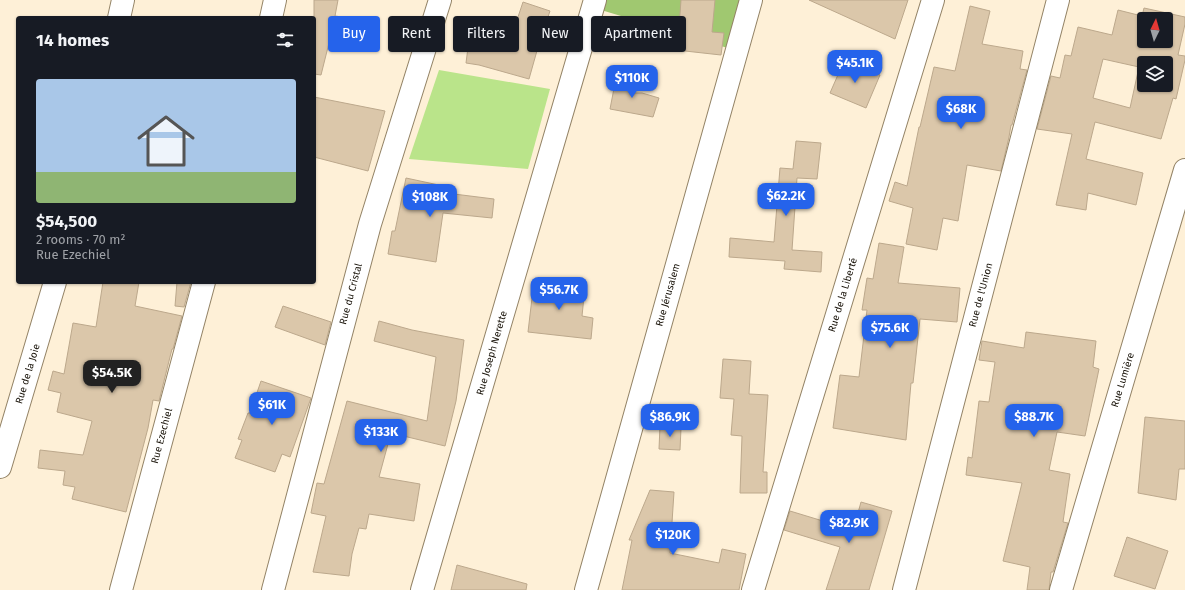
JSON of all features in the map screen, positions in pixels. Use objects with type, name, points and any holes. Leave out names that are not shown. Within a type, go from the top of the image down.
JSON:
[{"type":"street","points":[[119,16],[123,0]]},
{"type":"street","points":[[271,16],[275,0]]},
{"type":"street","name":"Rue du Cristal","points":[[273,590],[370,224],[440,0]]},
{"type":"street","name":"Rue Joseph Nerette","points":[[422,590],[595,0]]},
{"type":"street","name":"Rue Jérusalem","points":[[586,590],[751,0]]},
{"type":"street","name":"Rue de la Liberté","points":[[753,590],[933,0]]},
{"type":"street","name":"Rue de l'Union","points":[[904,590],[1058,0]]},
{"type":"street","name":"Rue Lumière","points":[[1060,590],[1185,170]]},
{"type":"street","name":"Rue de la Joie","points":[[0,467],[54,284]]},
{"type":"street","name":"Rue Ezechiel","points":[[121,590],[203,284]]},
{"type":"green space","points":[[605,0],[744,0],[731,49],[686,36],[686,16],[621,16],[601,10]]},
{"type":"green space","points":[[439,70],[550,89],[528,169],[409,159]]},
{"type":"building","points":[[314,0],[338,0],[335,16],[328,16],[328,47],[321,75],[316,74],[316,16],[314,16]]},
{"type":"building","points":[[681,0],[715,0],[712,32],[724,33],[721,55],[686,51],[686,16],[680,16]]},
{"type":"building","points":[[809,0],[908,0],[895,39]]},
{"type":"building","points":[[523,2],[550,11],[548,16],[527,16],[527,52],[537,52],[529,79],[479,65],[466,63],[467,52],[519,52],[518,16]]},
{"type":"building","points":[[970,6],[990,11],[982,44],[1023,51],[1020,69],[1027,70],[1011,125],[1001,171],[967,165],[958,221],[943,218],[937,250],[906,244],[913,208],[889,201],[895,182],[907,186],[919,127],[934,67],[955,71]]},
{"type":"building","points":[[1144,8],[1162,12],[1143,12]]},
{"type":"building","points":[[1118,10],[1137,15],[1137,48],[1173,48],[1173,14],[1185,17],[1185,24],[1178,55],[1185,56],[1185,60],[1176,99],[1173,98],[1161,139],[1095,122],[1086,159],[1143,173],[1136,205],[1088,193],[1086,210],[1056,205],[1072,134],[1037,129],[1051,76],[1060,78],[1065,55],[1071,56],[1078,27],[1112,35]],"holes":[[[1137,56],[1173,56],[1173,92],[1137,92],[1137,76],[1130,108],[1093,98],[1103,59],[1137,67]]]},
{"type":"building","points":[[844,61],[880,75],[866,108],[830,93]]},
{"type":"building","points":[[616,78],[636,81],[634,93],[642,93],[659,98],[653,117],[610,109]]},
{"type":"building","points":[[316,97],[385,111],[368,171],[316,158]]},
{"type":"building","points":[[796,141],[821,143],[817,179],[797,178],[792,250],[822,252],[821,272],[784,269],[785,261],[729,257],[730,238],[774,242],[780,168],[793,169]]},
{"type":"building","points":[[406,178],[448,187],[446,193],[494,199],[492,218],[443,213],[436,262],[388,254],[392,231],[395,231]]},
{"type":"building","points":[[879,243],[904,247],[898,283],[960,288],[957,322],[920,319],[913,383],[911,383],[906,440],[833,428],[840,375],[859,377],[867,310],[862,310],[867,278],[873,279]]},
{"type":"building","points":[[534,281],[585,287],[582,316],[593,318],[591,339],[528,332]]},
{"type":"building","points":[[103,284],[139,284],[135,306],[182,316],[159,401],[153,400],[148,428],[126,512],[72,499],[75,487],[63,485],[65,471],[38,468],[40,450],[83,455],[92,421],[57,412],[61,393],[48,390],[53,371],[64,374],[73,323],[96,327]]},
{"type":"building","points":[[177,284],[190,284],[184,307],[175,306]]},
{"type":"building","points":[[283,306],[331,322],[325,345],[275,327]]},
{"type":"building","points":[[379,321],[412,330],[464,340],[456,401],[445,446],[391,433],[379,477],[420,484],[414,521],[369,514],[366,529],[359,528],[352,554],[349,576],[313,572],[326,516],[311,513],[317,483],[324,484],[347,401],[427,421],[436,357],[374,341]]},
{"type":"building","points":[[1026,332],[1096,341],[1093,367],[1099,369],[1085,436],[1057,432],[1049,470],[1070,474],[1063,522],[1068,523],[1053,572],[1051,572],[1049,590],[1027,590],[1030,567],[1003,561],[1022,483],[966,475],[968,457],[972,458],[979,401],[989,402],[995,362],[979,360],[982,341],[1024,348]]},
{"type":"building","points":[[723,359],[751,361],[749,394],[768,395],[763,472],[767,472],[767,493],[740,493],[742,436],[731,435],[734,399],[720,398]]},
{"type":"building","points":[[261,381],[311,398],[290,457],[282,454],[275,472],[235,458],[242,440],[238,439],[248,413],[250,413]]},
{"type":"building","points":[[1145,417],[1185,421],[1185,469],[1179,469],[1176,500],[1138,493]]},
{"type":"building","points":[[660,426],[681,428],[680,450],[659,449]]},
{"type":"building","points":[[650,490],[674,492],[670,553],[719,563],[722,549],[746,554],[739,590],[622,590],[632,540],[629,540]]},
{"type":"building","points":[[861,502],[892,511],[869,590],[826,590],[840,547],[784,530],[790,511],[846,528],[849,517],[856,520]]},
{"type":"building","points":[[1127,537],[1168,551],[1155,589],[1114,576]]},
{"type":"building","points":[[457,565],[527,584],[526,590],[451,590]]}]
